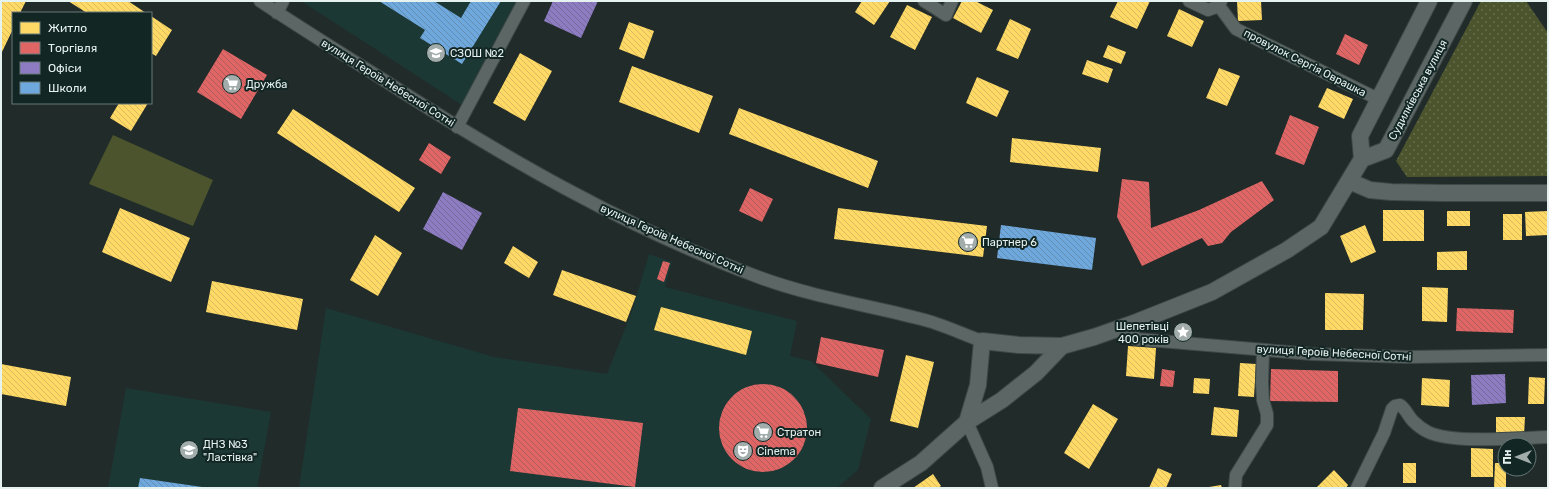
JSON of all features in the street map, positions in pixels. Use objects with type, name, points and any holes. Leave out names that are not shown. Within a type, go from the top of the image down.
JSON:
[{"type":"main road","name":"Судилківська вулиця","points":[[1362,159],[1386,150],[1464,1]]},
{"type":"main road","points":[[1362,159],[1360,136],[1427,2]]},
{"type":"main road","name":"вулиця Героїв Небесної Сотні","points":[[982,341],[1019,345],[1062,346],[1128,325],[1212,292],[1287,250],[1321,227],[1362,159]]},
{"type":"main road","points":[[1349,181],[1370,190],[1391,192],[1548,193]]},
{"type":"main road","points":[[967,422],[978,385],[982,341]]},
{"type":"main road","points":[[882,488],[921,463],[967,422],[1002,400],[1036,373],[1062,346]]},
{"type":"street","name":"вулиця Героїв Небесної Сотні","points":[[260,1],[457,127],[589,202],[642,228],[763,279],[830,298],[924,320],[982,341]]},
{"type":"street","points":[[277,13],[284,1]]},
{"type":"street","points":[[457,127],[524,1]]},
{"type":"street","points":[[924,1],[946,15],[952,1]]},
{"type":"street","name":"провулок Сергія Оврашка","points":[[1189,1],[1208,10],[1220,4],[1236,29],[1378,99]]},
{"type":"street","name":"вулиця Героїв Небесної Сотні","points":[[1128,325],[1136,339],[1312,354],[1408,357],[1548,355]]},
{"type":"street","points":[[1235,488],[1236,476],[1267,425],[1267,414],[1263,400],[1262,382],[1263,350]]},
{"type":"street","points":[[1357,488],[1384,433],[1392,409],[1395,406],[1400,405],[1403,407],[1413,421],[1429,432],[1448,437],[1482,439],[1548,437]]},
{"type":"street","points":[[967,422],[988,467],[992,488]]},
{"type":"shaded area","name":"СЗОШ №2","points":[[301,1],[517,1],[462,105]]},
{"type":"shaded area","points":[[649,254],[672,262],[665,287],[797,321],[790,356],[811,361],[871,419],[858,470],[837,488],[299,488],[326,308],[494,357],[607,374],[632,311]]},
{"type":"shaded area","name":"ДНЗ №3 \"Ластівка\"","points":[[126,388],[271,412],[257,488],[108,488]]},
{"type":"green space","points":[[1481,1],[1526,1],[1548,33],[1548,176],[1407,177],[1396,161]]},
{"type":"green space","points":[[113,135],[213,180],[193,226],[89,184]]},
{"type":"building: Житло","points":[[1,1],[26,1],[20,12],[12,12],[12,31],[1,54]]},
{"type":"building: Житло","points":[[68,1],[128,1],[144,12],[85,12]]},
{"type":"building: Житло","points":[[862,1],[890,1],[874,25],[855,12]]},
{"type":"building: Житло","points":[[962,1],[975,1],[993,10],[981,33],[953,18]]},
{"type":"building: Житло","points":[[1118,1],[1150,1],[1137,29],[1110,17]]},
{"type":"building: Житло","points":[[1237,1],[1261,1],[1262,20],[1238,21]]},
{"type":"building: Житло","points":[[907,5],[932,17],[915,50],[890,37]]},
{"type":"building: Житло","points":[[1179,9],[1204,21],[1192,47],[1167,36]]},
{"type":"building: Житло","points":[[152,17],[172,30],[156,56],[152,54]]},
{"type":"building: Житло","points":[[1010,19],[1031,29],[1018,59],[996,50]]},
{"type":"building: Житло","points":[[629,22],[654,31],[644,59],[619,49]]},
{"type":"building: Житло","points":[[1108,45],[1126,52],[1121,64],[1103,57]]},
{"type":"building: Житло","points":[[520,53],[552,71],[525,121],[493,103]]},
{"type":"building: Житло","points":[[1087,60],[1113,69],[1108,83],[1082,74]]},
{"type":"building: Житло","points":[[632,66],[713,96],[699,133],[619,102]]},
{"type":"building: Житло","points":[[1219,68],[1240,76],[1227,106],[1206,98]]},
{"type":"building: Житло","points":[[977,77],[1009,91],[997,117],[966,103]]},
{"type":"building: Житло","points":[[1327,88],[1353,99],[1344,119],[1318,107]]},
{"type":"building: Житло","points":[[118,104],[147,104],[131,131],[110,118]]},
{"type":"building: Житло","points":[[739,108],[878,161],[868,188],[729,134]]},
{"type":"building: Житло","points":[[293,109],[415,188],[399,212],[277,133]]},
{"type":"building: Житло","points":[[1012,138],[1101,148],[1098,172],[1010,162]]},
{"type":"building: Житло","points":[[120,208],[190,238],[171,282],[102,252]]},
{"type":"building: Житло","points":[[838,208],[987,226],[983,257],[834,239]]},
{"type":"building: Житло","points":[[1383,210],[1424,210],[1424,241],[1383,241]]},
{"type":"building: Житло","points":[[1447,211],[1470,211],[1470,226],[1447,226]]},
{"type":"building: Житло","points":[[1548,211],[1548,235],[1526,236],[1525,212]]},
{"type":"building: Житло","points":[[1503,214],[1522,214],[1522,240],[1503,240]]},
{"type":"building: Житло","points":[[1365,225],[1376,252],[1351,263],[1340,236]]},
{"type":"building: Житло","points":[[375,235],[402,253],[378,296],[350,280]]},
{"type":"building: Житло","points":[[513,246],[538,262],[529,278],[504,263]]},
{"type":"building: Житло","points":[[1467,251],[1467,270],[1437,270],[1437,252]]},
{"type":"building: Житло","points":[[562,270],[636,296],[626,322],[553,295]]},
{"type":"building: Житло","points":[[212,281],[303,299],[297,330],[206,312]]},
{"type":"building: Житло","points":[[1422,287],[1448,288],[1447,322],[1422,321]]},
{"type":"building: Житло","points":[[1325,293],[1364,294],[1363,330],[1325,330]]},
{"type":"building: Житло","points":[[661,307],[752,331],[746,355],[654,330]]},
{"type":"building: Житло","points":[[1128,346],[1156,348],[1154,379],[1126,376]]},
{"type":"building: Житло","points":[[906,355],[934,362],[918,428],[890,421]]},
{"type":"building: Житло","points":[[1240,363],[1256,364],[1254,397],[1238,396]]},
{"type":"building: Житло","points":[[1,364],[71,377],[66,406],[1,394]]},
{"type":"building: Житло","points":[[1529,377],[1545,378],[1544,404],[1528,404]]},
{"type":"building: Житло","points":[[1194,378],[1210,379],[1209,394],[1193,393]]},
{"type":"building: Житло","points":[[1422,378],[1450,380],[1449,407],[1421,405]]},
{"type":"building: Житло","points":[[1093,404],[1118,419],[1089,469],[1064,453]]},
{"type":"building: Житло","points":[[1214,407],[1239,410],[1237,437],[1211,435]]},
{"type":"building: Житло","points":[[1496,417],[1525,417],[1524,435],[1496,434]]},
{"type":"building: Житло","points":[[1471,448],[1493,449],[1493,477],[1471,477]]},
{"type":"building: Житло","points":[[1403,463],[1416,463],[1416,483],[1403,483]]},
{"type":"building: Житло","points":[[1495,463],[1497,463],[1497,477],[1506,477],[1506,488],[1494,488]]},
{"type":"building: Житло","points":[[1158,468],[1172,474],[1166,488],[1149,488]]},
{"type":"building: Житло","points":[[1334,470],[1348,485],[1346,488],[1316,488]]},
{"type":"building: Житло","points":[[933,474],[941,486],[938,488],[913,488]]},
{"type":"building: Житло","points":[[1221,485],[1222,488],[1209,487]]},
{"type":"building: Торгівля","points":[[1345,34],[1368,45],[1359,65],[1336,54]]},
{"type":"building: Торгівля","name":"Дружба","points":[[223,49],[267,75],[241,119],[197,92]]},
{"type":"building: Торгівля","points":[[1290,115],[1319,127],[1304,165],[1275,154]]},
{"type":"building: Торгівля","points":[[429,143],[451,157],[441,174],[419,160]]},
{"type":"building: Торгівля","points":[[1122,179],[1149,182],[1151,228],[1199,210],[1262,181],[1274,200],[1231,232],[1222,243],[1208,246],[1202,238],[1142,266],[1117,217]]},
{"type":"building: Торгівля","points":[[750,188],[773,199],[762,222],[739,211]]},
{"type":"building: Торгівля","points":[[663,261],[670,263],[664,282],[657,279]]},
{"type":"building: Торгівля","points":[[1457,308],[1514,310],[1513,333],[1456,331]]},
{"type":"building: Торгівля","points":[[821,337],[884,350],[878,377],[816,363]]},
{"type":"building: Торгівля","points":[[1162,369],[1175,371],[1173,387],[1160,386]]},
{"type":"building: Торгівля","points":[[1271,369],[1338,371],[1338,402],[1270,401]]},
{"type":"building: Торгівля","name":"Стратон","points":[[763,384],[780,387],[788,391],[800,403],[804,411],[807,428],[804,445],[800,453],[788,465],[780,469],[763,472],[746,469],[738,465],[726,453],[722,445],[719,428],[722,411],[726,403],[738,391],[746,387]]},
{"type":"building: Торгівля","points":[[518,408],[643,423],[635,487],[510,471]]},
{"type":"building: Офіси","points":[[553,1],[598,1],[581,38],[544,21]]},
{"type":"building: Офіси","points":[[443,192],[482,213],[462,250],[423,229]]},
{"type":"building: Офіси","points":[[1505,374],[1506,403],[1472,405],[1471,375]]},
{"type":"building: Школи","points":[[379,1],[434,1],[461,18],[471,1],[501,1],[462,64],[420,38],[425,30]]},
{"type":"building: Школи","points":[[1001,225],[1096,238],[1092,270],[997,258]]},
{"type":"building: Школи","points":[[140,478],[202,487],[202,488],[138,488]]},
{"type":"place","name":"СЗОШ №2","points":[[436,53]]},
{"type":"place","name":"Дружба","points":[[232,84]]},
{"type":"place","name":"Партнер 6","points":[[968,242]]},
{"type":"place","name":"Шепетівці 400 років","points":[[1183,332]]},
{"type":"place","name":"Стратон","points":[[763,432]]},
{"type":"place","name":"ДНЗ №3 \"Ластівка\"","points":[[189,450]]},
{"type":"place","name":"Cinema","points":[[743,451]]}]
